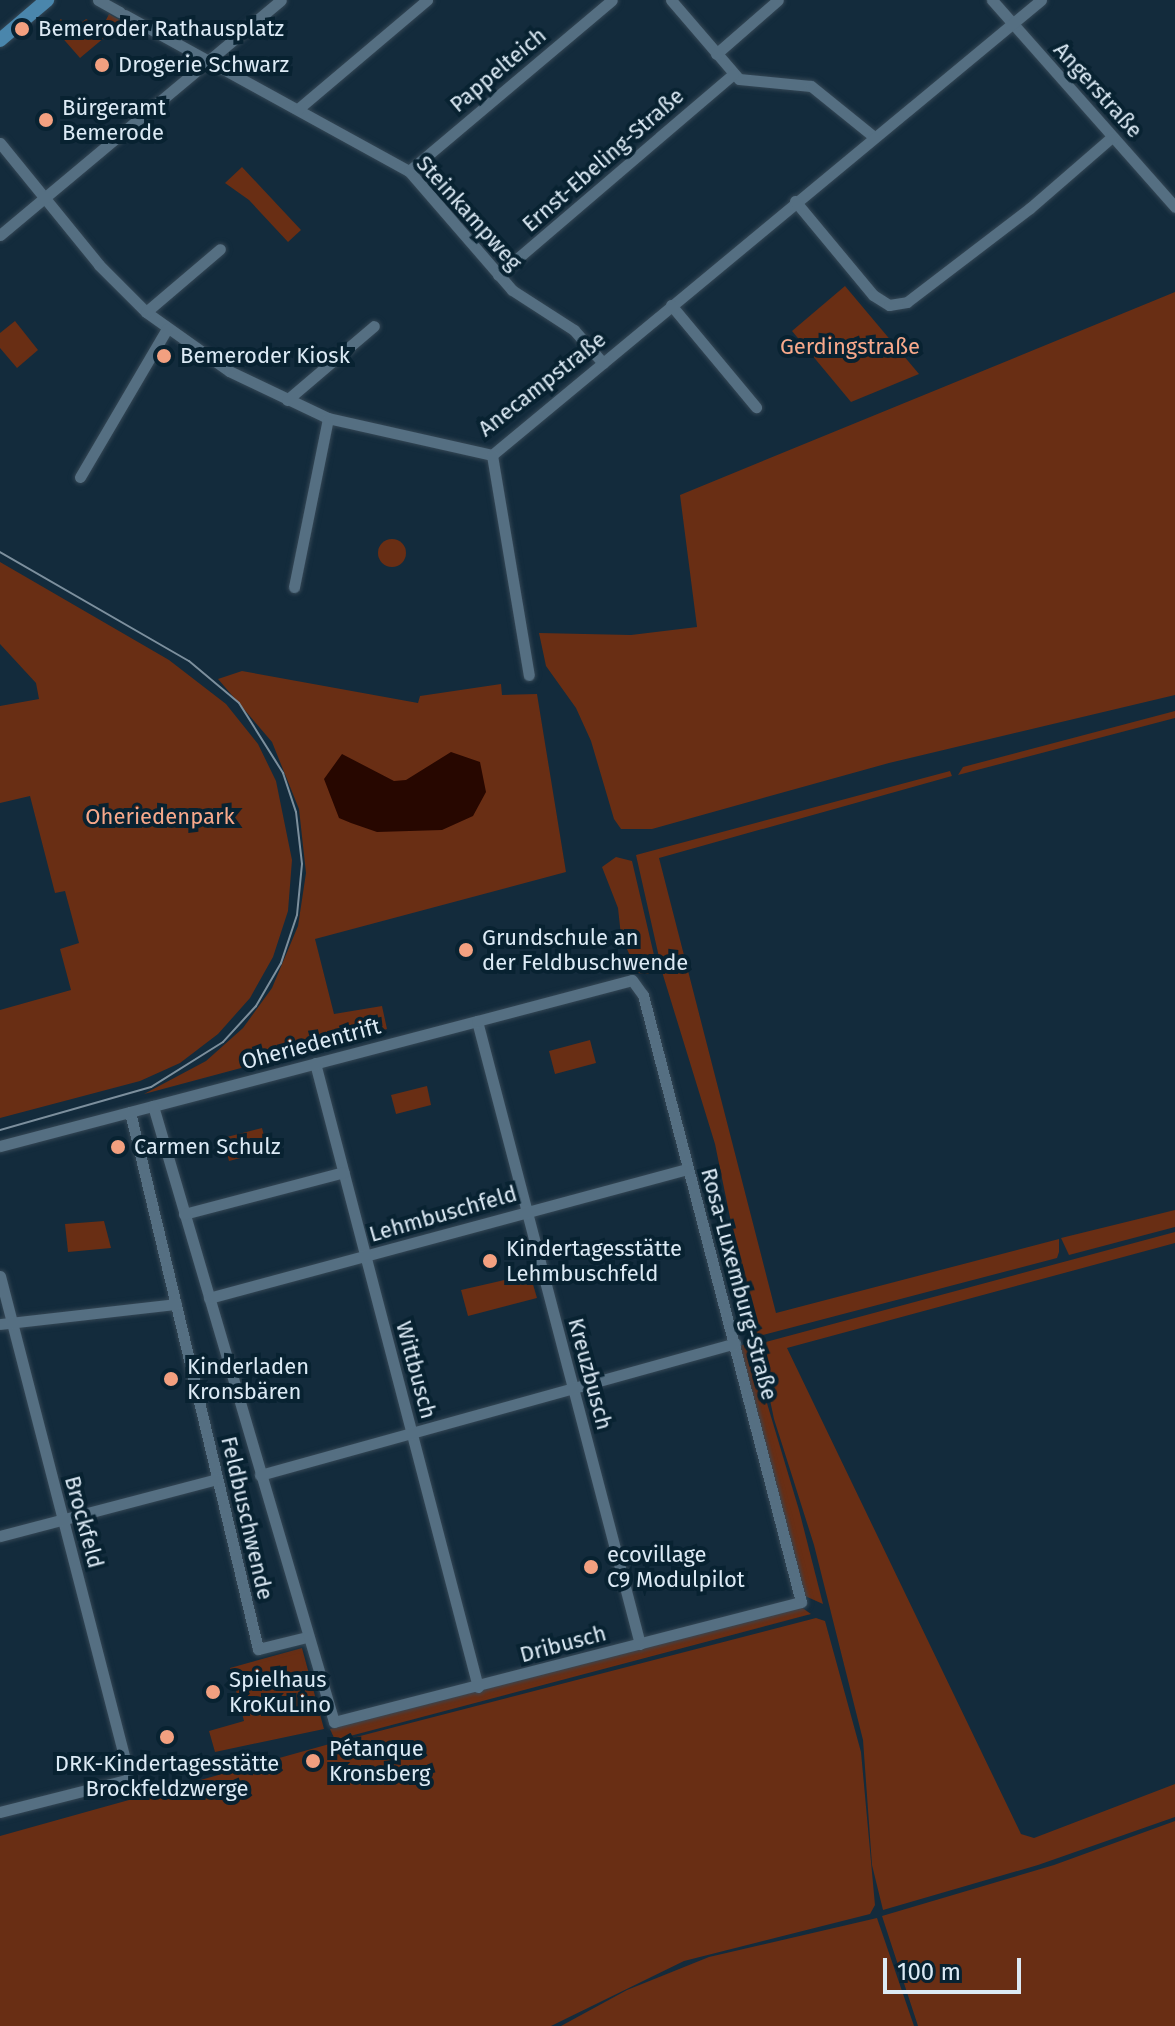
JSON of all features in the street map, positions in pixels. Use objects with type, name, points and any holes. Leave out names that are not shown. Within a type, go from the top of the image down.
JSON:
[{"type":"main road","points":[[0,29],[34,0]]},
{"type":"main road","points":[[0,40],[47,0]]},
{"type":"street","name":"Steinkampweg","points":[[98,0],[409,171],[498,275],[574,330],[603,363]]},
{"type":"street","points":[[0,235],[281,0]]},
{"type":"street","points":[[298,109],[427,0]]},
{"type":"street","name":"Pappelteich","points":[[409,171],[612,0]]},
{"type":"street","points":[[671,0],[733,74],[811,86],[873,136]]},
{"type":"street","points":[[716,54],[778,0]]},
{"type":"street","name":"Angerstraße","points":[[992,0],[1175,207]]},
{"type":"street","name":"Anecampstraße","points":[[1,146],[43,199],[146,312],[229,371],[328,418],[492,455],[873,136],[1041,0]]},
{"type":"street","name":"Ernst-Ebeling-Straße","points":[[498,275],[733,74]]},
{"type":"street","points":[[795,201],[873,295],[889,305],[907,302],[1030,208],[1112,137]]},
{"type":"street","points":[[146,312],[220,249]]},
{"type":"street","points":[[671,305],[756,407]]},
{"type":"street","points":[[287,400],[374,326]]},
{"type":"street","points":[[80,477],[167,329]]},
{"type":"street","points":[[294,587],[328,418]]},
{"type":"street","points":[[492,455],[529,675]]},
{"type":"street","name":"Oheriedentrift","points":[[0,1146],[632,980]]},
{"type":"street","name":"Rosa-Luxemburg-Straße","points":[[632,980],[643,995],[801,1602]]},
{"type":"street","name":"Kreuzbusch","points":[[477,1021],[640,1644]]},
{"type":"street","name":"Wittbusch","points":[[315,1063],[478,1687]]},
{"type":"street","name":"Feldbuschwende","points":[[153,1106],[334,1722]]},
{"type":"street","name":"Feldbuschwende","points":[[130,1112],[258,1649],[307,1637]]},
{"type":"street","name":"Lehmbuschfeld","points":[[209,1298],[687,1169]]},
{"type":"street","points":[[184,1214],[344,1172]]},
{"type":"street","name":"Brockfeld","points":[[0,1276],[6,1323],[63,1519],[130,1779],[0,1812]]},
{"type":"street","points":[[6,1323],[176,1304]]},
{"type":"street","points":[[260,1475],[413,1435],[735,1343]]},
{"type":"street","points":[[0,1536],[217,1479]]},
{"type":"street","name":"Dribusch","points":[[334,1722],[801,1602]]},
{"type":"green space","points":[[109,14],[123,22],[80,58],[52,26],[61,19],[71,31],[86,19],[102,28]]},
{"type":"green space","points":[[242,167],[301,230],[288,242],[249,200],[225,183]]},
{"type":"green space","name":"Gerdingstraße","points":[[845,286],[919,374],[851,402],[792,331]]},
{"type":"green space","points":[[1175,292],[1175,695],[889,763],[652,829],[621,829],[614,819],[591,741],[576,708],[546,666],[539,633],[631,635],[697,627],[680,495]]},
{"type":"green space","points":[[15,321],[38,350],[17,368],[0,348],[0,333]]},
{"type":"green space","points":[[392,539],[402,543],[406,553],[402,563],[392,567],[382,563],[378,553],[382,543]]},
{"type":"green space","name":"Oheriedenpark","points":[[0,562],[169,660],[226,704],[258,744],[276,781],[292,860],[288,911],[273,957],[250,998],[218,1034],[180,1063],[140,1081],[0,1118],[0,1010],[71,990],[60,949],[79,943],[65,891],[55,893],[30,796],[0,803],[0,706],[39,699],[36,683],[0,644]]},
{"type":"green space","points":[[242,671],[418,703],[420,696],[501,684],[502,695],[537,694],[566,872],[315,939],[334,1014],[382,1006],[387,1029],[144,1094],[206,1061],[243,1028],[272,988],[298,926],[306,873],[299,809],[272,742],[218,679]]},
{"type":"green space","points":[[1175,711],[1175,718],[958,775],[963,767]]},
{"type":"green space","points":[[950,771],[952,776],[659,858],[776,1313],[1059,1239],[1057,1258],[759,1336],[753,1330],[715,1144],[663,975],[636,855]]},
{"type":"green space","points":[[616,857],[632,861],[657,968],[650,974],[638,973],[621,936],[618,908],[602,867]]},
{"type":"green space","points":[[590,1040],[596,1063],[555,1074],[549,1051]]},
{"type":"green space","points":[[427,1086],[431,1105],[396,1114],[391,1095]]},
{"type":"green space","points":[[262,1128],[268,1151],[229,1161],[223,1138]]},
{"type":"green space","points":[[1175,1210],[1175,1227],[1069,1255],[1061,1238]]},
{"type":"green space","points":[[104,1221],[111,1248],[68,1252],[65,1224]]},
{"type":"green space","points":[[1175,1232],[1175,1243],[787,1348],[1021,1834],[1034,1838],[1175,1784],[1175,1817],[1038,1865],[883,1910],[872,1865],[863,1740],[814,1545],[774,1419],[758,1344]]},
{"type":"green space","points":[[530,1274],[537,1298],[468,1316],[461,1290]]},
{"type":"green space","points":[[749,1343],[799,1510],[823,1604],[805,1596],[739,1346]]},
{"type":"green space","points":[[801,1607],[811,1614],[335,1740],[330,1729]]},
{"type":"green space","points":[[816,1618],[825,1621],[861,1752],[875,1905],[870,1914],[684,1961],[551,2026],[0,2026],[0,1836],[333,1743]]},
{"type":"green space","points":[[302,1648],[324,1729],[215,1752],[209,1731],[244,1721],[230,1668]]},
{"type":"green space","points":[[1175,1821],[1175,2026],[918,2026],[882,1916],[1054,1865]]},
{"type":"green space","points":[[877,1918],[914,2026],[561,2026],[627,1990],[709,1957]]},
{"type":"shaded area","points":[[451,752],[480,762],[486,792],[473,816],[442,830],[377,832],[339,818],[324,779],[342,754],[394,781],[406,780]]},
{"type":"tram line","points":[[0,552],[189,661],[239,703],[283,773],[296,812],[302,864],[297,915],[281,963],[256,1006],[223,1042],[151,1087],[0,1130]]},
{"type":"place","name":"Bemeroder Rathausplatz","points":[[22,29]]},
{"type":"place","name":"Drogerie Schwarz","points":[[102,65]]},
{"type":"place","name":"Bürgeramt Bemerode","points":[[46,120]]},
{"type":"place","name":"Bemeroder Kiosk","points":[[164,356]]},
{"type":"place","name":"Grundschule an der Feldbuschwende","points":[[466,950]]},
{"type":"place","name":"Carmen Schulz","points":[[118,1147]]},
{"type":"place","name":"Kindertagesstätte Lehmbuschfeld","points":[[490,1261]]},
{"type":"place","name":"Kinderladen Kronsbären","points":[[171,1379]]},
{"type":"place","name":"ecovillage C9 Modulpilot","points":[[591,1567]]},
{"type":"place","name":"Spielhaus KroKuLino","points":[[213,1692]]},
{"type":"place","name":"DRK-Kindertagesstätte Brockfeldzwerge","points":[[167,1737]]},
{"type":"place","name":"Pétanque Kronsberg","points":[[313,1761]]}]
